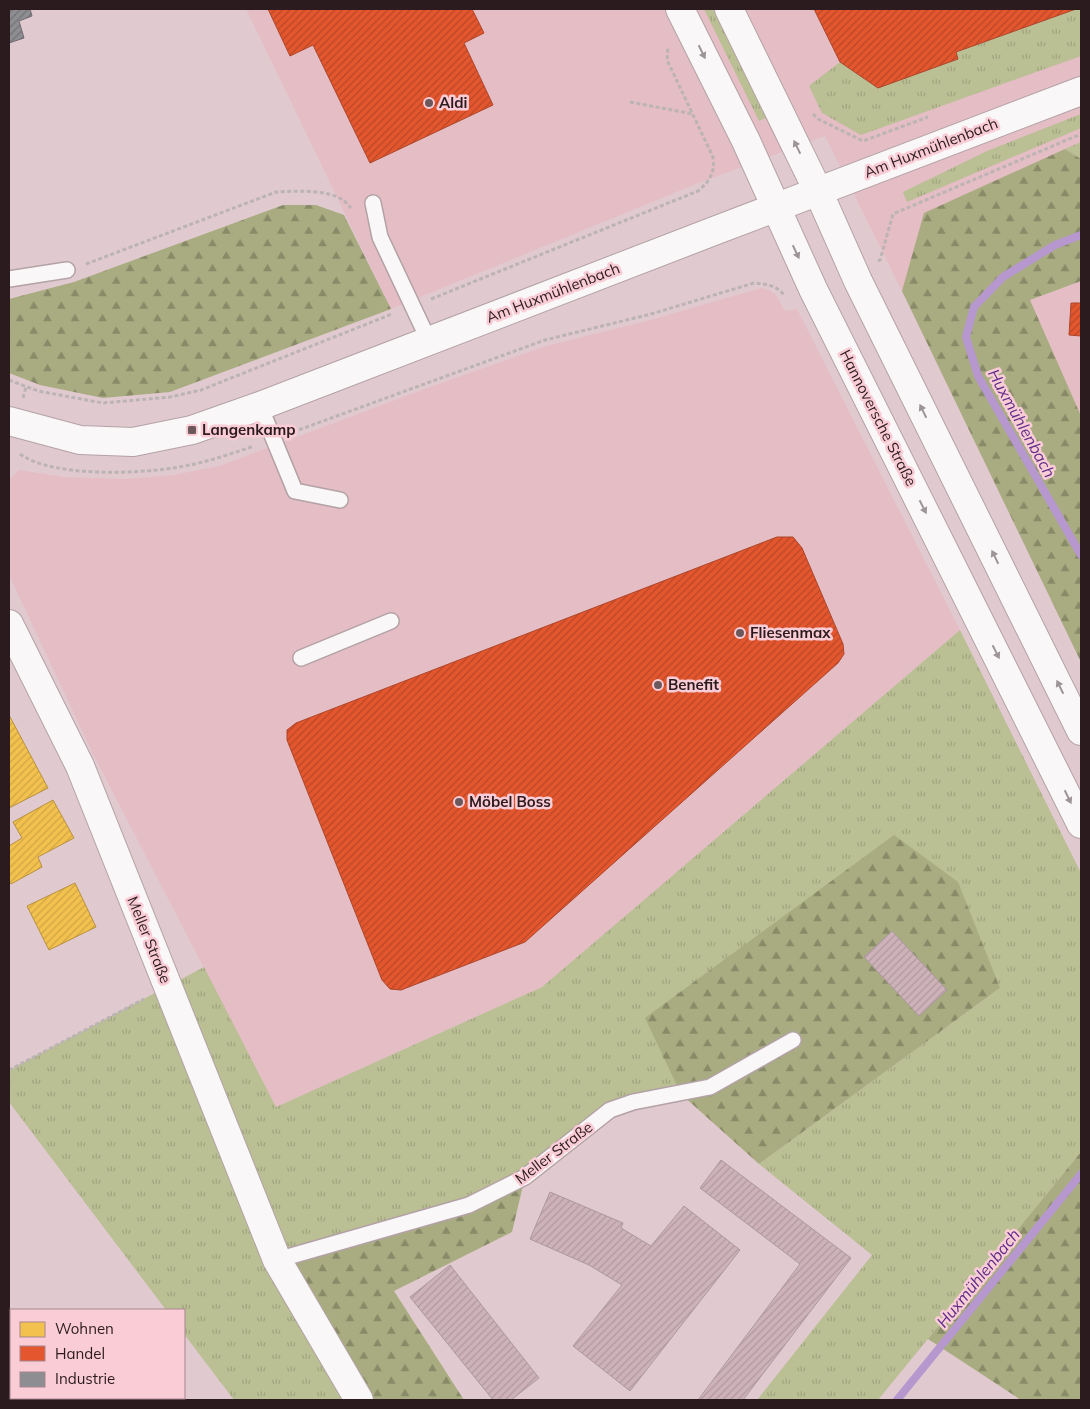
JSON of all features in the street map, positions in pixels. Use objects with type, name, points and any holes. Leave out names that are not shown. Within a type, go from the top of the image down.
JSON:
[{"type":"street","name":"Hannoversche Straße","points":[[680,9],[746,141],[813,289],[1081,824]]},
{"type":"street","points":[[729,9],[818,191],[858,281],[1081,731]]},
{"type":"street","name":"Am Huxmühlenbach","points":[[16,438],[133,442],[192,430],[260,406],[1081,91]]},
{"type":"street","name":"Meller Straße","points":[[9,624],[80,766],[277,1260],[359,1400]]},
{"type":"lane","points":[[373,203],[380,238],[429,341]]},
{"type":"lane","points":[[9,279],[67,270]]},
{"type":"lane","points":[[260,406],[295,491],[340,500]]},
{"type":"lane","points":[[301,658],[391,621]]},
{"type":"lane","name":"Meller Straße","points":[[277,1260],[469,1205],[525,1178],[610,1110],[632,1102],[710,1087],[793,1040]]},
{"type":"path","points":[[630,102],[693,114]]},
{"type":"path","points":[[809,110],[818,119],[863,141],[936,115]]},
{"type":"path","points":[[880,260],[893,214],[1081,134]]},
{"type":"path","points":[[67,270],[96,261],[276,192],[298,191],[325,194],[342,199],[380,238]]},
{"type":"path","points":[[16,438],[70,470],[123,472],[173,468],[216,459],[545,340],[651,314],[754,283],[770,285],[780,291],[788,300]]},
{"type":"path","points":[[9,380],[26,387]]},
{"type":"path","points":[[9,1070],[167,987]]},
{"type":"shaded area","points":[[246,9],[1081,9],[1081,662],[825,136],[696,184],[391,309]]},
{"type":"shaded area","points":[[761,288],[769,290],[776,295],[785,311],[797,309],[960,630],[542,987],[276,1107],[93,754],[9,575],[9,480],[19,470],[64,477],[125,479],[174,475],[219,466],[419,391],[546,346],[654,319]]},
{"type":"green space","points":[[704,9],[713,9],[767,117],[759,121]]},
{"type":"green space","points":[[1076,9],[1081,9],[1081,56],[861,135],[822,113],[809,86],[840,62],[878,88],[958,59],[956,52]]},
{"type":"green space","points":[[1081,114],[1081,128],[907,202],[903,192],[987,151]]},
{"type":"green space","points":[[1081,142],[1081,159],[1065,149]]},
{"type":"green space","points":[[1065,149],[1081,159],[1081,281],[1030,300],[1081,416],[1081,662],[902,291],[924,213]]},
{"type":"green space","points":[[283,205],[316,205],[344,215],[391,309],[170,392],[103,398],[40,385],[9,373],[9,299],[74,282]]},
{"type":"green space","points":[[960,630],[1081,873],[1081,1152],[878,1400],[757,1400],[872,1255],[759,1164],[1000,988],[681,1094],[633,1102],[525,1177],[469,1205],[278,1260],[359,1400],[234,1400],[185,1335],[185,1309],[165,1309],[9,1102],[9,1070],[204,967],[276,1107],[542,987]]},
{"type":"green space","points":[[894,835],[958,882],[1000,988],[759,1164],[681,1094],[645,1018]]},
{"type":"green space","points":[[1081,1152],[1081,1400],[1021,1400],[928,1339]]},
{"type":"green space","points":[[525,1177],[512,1232],[394,1291],[464,1400],[359,1400],[277,1260],[469,1205]]},
{"type":"building: Wohnen","points":[[9,715],[48,788],[9,808]]},
{"type":"building: Wohnen","points":[[53,800],[74,838],[38,857],[42,867],[11,884],[9,881],[9,846],[22,838],[13,822]]},
{"type":"building: Wohnen","points":[[75,883],[96,927],[49,950],[27,906]]},
{"type":"building: Handel","points":[[268,9],[472,9],[484,33],[464,43],[493,105],[370,163],[313,45],[290,56]]},
{"type":"building: Handel","points":[[814,9],[1076,9],[956,52],[958,59],[878,88],[840,62]]},
{"type":"building: Handel","points":[[1071,303],[1081,303],[1081,336],[1069,335]]},
{"type":"building: Handel","points":[[777,537],[793,537],[802,548],[843,644],[844,654],[838,663],[525,942],[401,990],[390,989],[382,980],[287,740],[287,730],[296,723]]},
{"type":"building: Industrie","points":[[9,9],[30,9],[32,16],[19,21],[24,38],[9,43]]},
{"type":"building: Sonstige","points":[[892,931],[947,990],[919,1016],[864,957]]},
{"type":"building: Sonstige","points":[[721,1160],[851,1258],[743,1400],[698,1400],[800,1264],[700,1188]]},
{"type":"building: Sonstige","points":[[550,1192],[623,1223],[621,1228],[651,1246],[684,1206],[740,1250],[630,1391],[573,1346],[622,1285],[589,1265],[530,1239]]},
{"type":"building: Sonstige","points":[[450,1265],[539,1378],[511,1400],[493,1400],[410,1297]]},
{"type":"waterway","name":"Huxmühlenbach","points":[[1081,235],[1055,245],[1003,277],[974,307],[966,337],[978,376],[1081,555]]},
{"type":"waterway","name":"Huxmühlenbach","points":[[897,1400],[1081,1174]]},
{"type":"place","name":"Aldi","points":[[429,103]]},
{"type":"place","name":"Langenkamp","points":[[192,430]]},
{"type":"place","name":"Fliesenmax","points":[[740,633]]},
{"type":"place","name":"Benefit","points":[[658,685]]},
{"type":"place","name":"Möbel Boss","points":[[459,802]]}]
